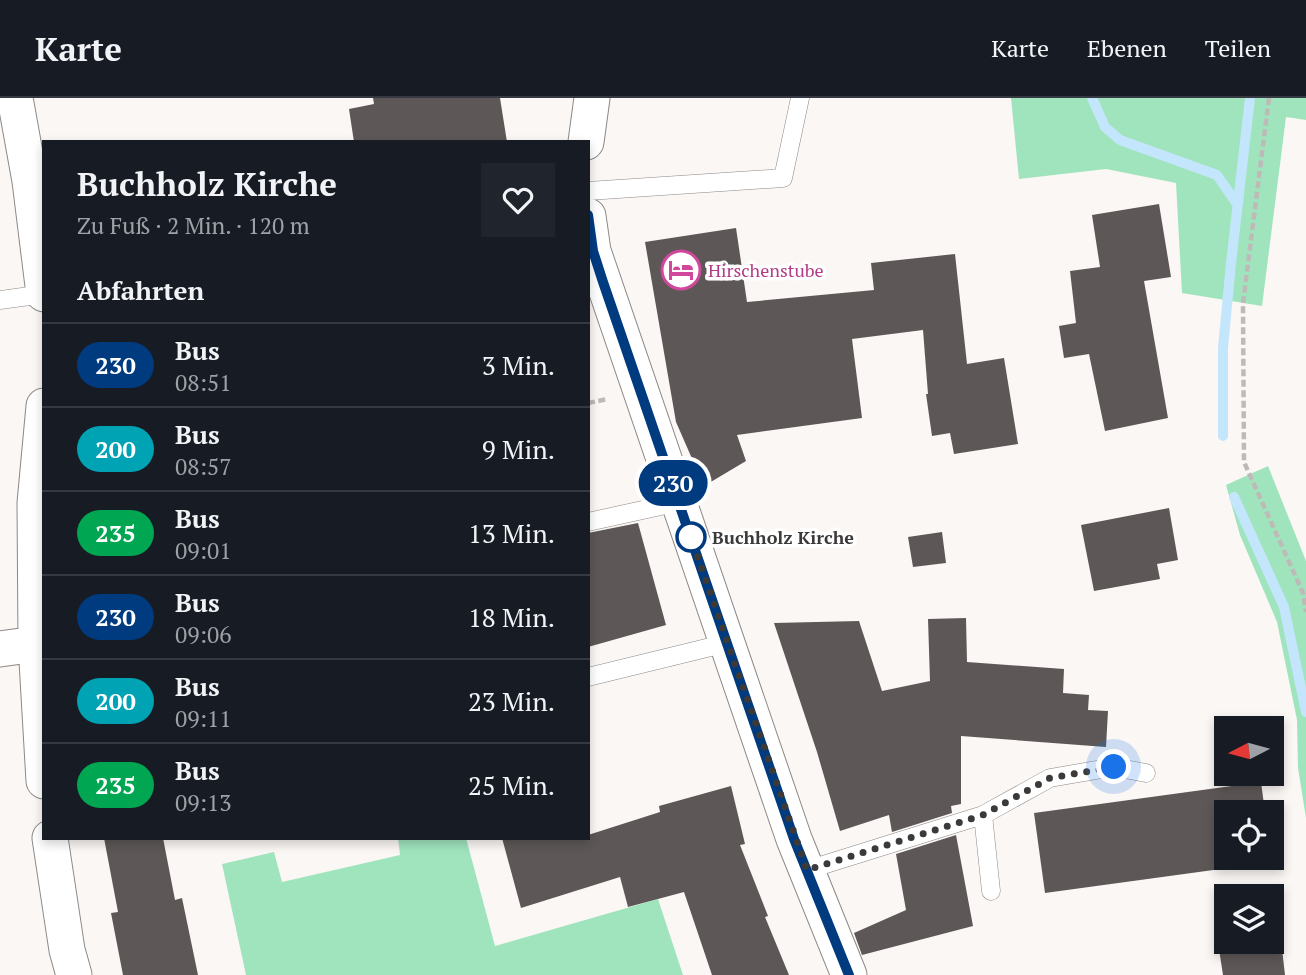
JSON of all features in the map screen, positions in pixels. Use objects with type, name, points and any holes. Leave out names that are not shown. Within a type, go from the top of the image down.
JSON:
[{"type":"street","points":[[15,98],[30,181],[42,278]]},
{"type":"street","points":[[586,140],[592,98]]},
{"type":"street","points":[[590,230],[596,283],[679,502],[807,870],[849,975]]},
{"type":"street","points":[[42,428],[35,503],[36,644],[42,753]]},
{"type":"street","points":[[0,649],[36,644]]},
{"type":"street","points":[[50,840],[66,950],[74,975]]},
{"type":"lane","points":[[590,191],[783,178],[800,98]]},
{"type":"lane","points":[[0,300],[42,294]]},
{"type":"lane","points":[[590,522],[679,502]]},
{"type":"lane","points":[[590,677],[727,643]]},
{"type":"lane","points":[[807,870],[983,815],[1050,778],[1114,767],[1146,773]]},
{"type":"lane","points":[[983,815],[991,891]]},
{"type":"path","points":[[1269,98],[1243,303],[1244,462],[1303,593],[1306,612]]},
{"type":"green space","points":[[1011,98],[1306,98],[1306,120],[1286,117],[1262,306],[1182,293],[1176,183],[1106,169],[1019,179]]},
{"type":"green space","points":[[1268,466],[1306,561],[1306,818],[1298,768],[1297,720],[1277,622],[1240,535],[1226,485]]},
{"type":"green space","points":[[398,840],[467,840],[495,946],[658,899],[683,975],[246,975],[222,864],[274,852],[282,882],[400,855]]},
{"type":"building","points":[[373,98],[500,98],[507,140],[354,140],[349,109],[374,104]]},
{"type":"building","points":[[1159,204],[1171,277],[1144,281],[1168,418],[1105,431],[1089,354],[1064,358],[1059,326],[1076,323],[1070,271],[1100,267],[1092,215]]},
{"type":"building","points":[[736,228],[747,302],[874,290],[871,263],[955,254],[967,364],[1004,358],[1018,444],[954,454],[950,433],[932,436],[926,394],[923,330],[852,339],[862,418],[737,435],[746,461],[704,486],[676,422],[645,242]]},
{"type":"building","points":[[1169,508],[1178,560],[1157,564],[1160,579],[1094,591],[1081,525]]},
{"type":"building","points":[[638,523],[666,625],[590,646],[590,533]]},
{"type":"building","points":[[942,532],[946,563],[913,567],[908,537]]},
{"type":"building","points":[[966,618],[967,662],[1064,669],[1063,693],[1089,695],[1088,710],[1108,711],[1106,747],[961,736],[961,804],[951,806],[952,813],[892,832],[889,815],[840,831],[774,623],[859,621],[882,691],[930,681],[928,619]]},
{"type":"building","points":[[731,786],[745,844],[740,845],[789,975],[712,975],[684,892],[628,907],[620,877],[521,908],[503,840],[590,840],[590,834],[660,812],[659,806]]},
{"type":"building","points":[[1232,786],[1262,786],[1263,800],[1214,800],[1214,870],[1045,893],[1034,813]]},
{"type":"building","points":[[956,835],[973,926],[862,955],[854,933],[906,910],[896,854]]},
{"type":"building","points":[[104,840],[163,840],[175,900],[182,898],[198,975],[123,975],[111,913],[118,912]]},
{"type":"building","points":[[1220,954],[1283,954],[1285,975],[1223,975]]},
{"type":"waterway","points":[[1092,98],[1105,127],[1120,140],[1217,175],[1237,204]]},
{"type":"waterway","points":[[1223,436],[1223,348],[1250,98]]},
{"type":"waterway","points":[[1234,497],[1284,607],[1306,712]]},
{"type":"bus line","name":"230","points":[[590,229],[593,251],[603,282],[794,839],[849,975]]},
{"type":"place","name":"Hirschenstube","points":[[681,270]]},
{"type":"place","name":"Buchholz Kirche","points":[[691,537]]},
{"type":"route","points":[[691,537],[690,535],[807,870],[983,815],[1050,778],[1114,767]]}]
